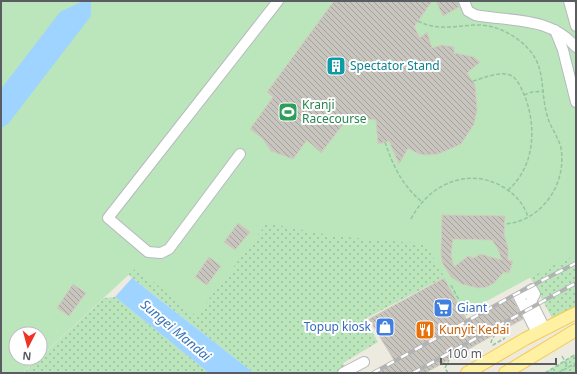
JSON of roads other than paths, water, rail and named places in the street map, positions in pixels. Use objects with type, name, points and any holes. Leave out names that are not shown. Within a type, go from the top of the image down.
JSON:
[{"type":"main road","points":[[467,373],[576,313]]},
{"type":"main road","points":[[505,373],[576,330]]},
{"type":"lane","points":[[240,154],[169,249],[161,253],[148,252],[108,218],[278,1]]},
{"type":"lane","points":[[464,1],[468,11],[475,15],[535,23],[555,30],[569,40],[576,48]]},
{"type":"lane","points":[[569,1],[576,26]]},
{"type":"lane","points":[[555,30],[563,50],[576,102]]},
{"type":"lane","points":[[343,373],[364,362]]},
{"type":"water","points":[[83,1],[91,2],[91,16],[8,124],[1,128],[1,89],[60,12]]},
{"type":"water","name":"Sungei Mandai","points":[[132,278],[254,373],[209,373],[115,297]]},
{"type":"railway","points":[[373,373],[514,295],[576,263]]},
{"type":"railway","points":[[413,373],[576,283]]},
{"type":"place","name":"Spectator Stand","points":[[336,66]]},
{"type":"place","name":"Kranji Racecourse","points":[[288,112]]},
{"type":"place","name":"Giant","points":[[443,308]]},
{"type":"place","name":"Topup kiosk","points":[[385,327]]},
{"type":"place","name":"Kunyit Kedai","points":[[425,330]]}]
